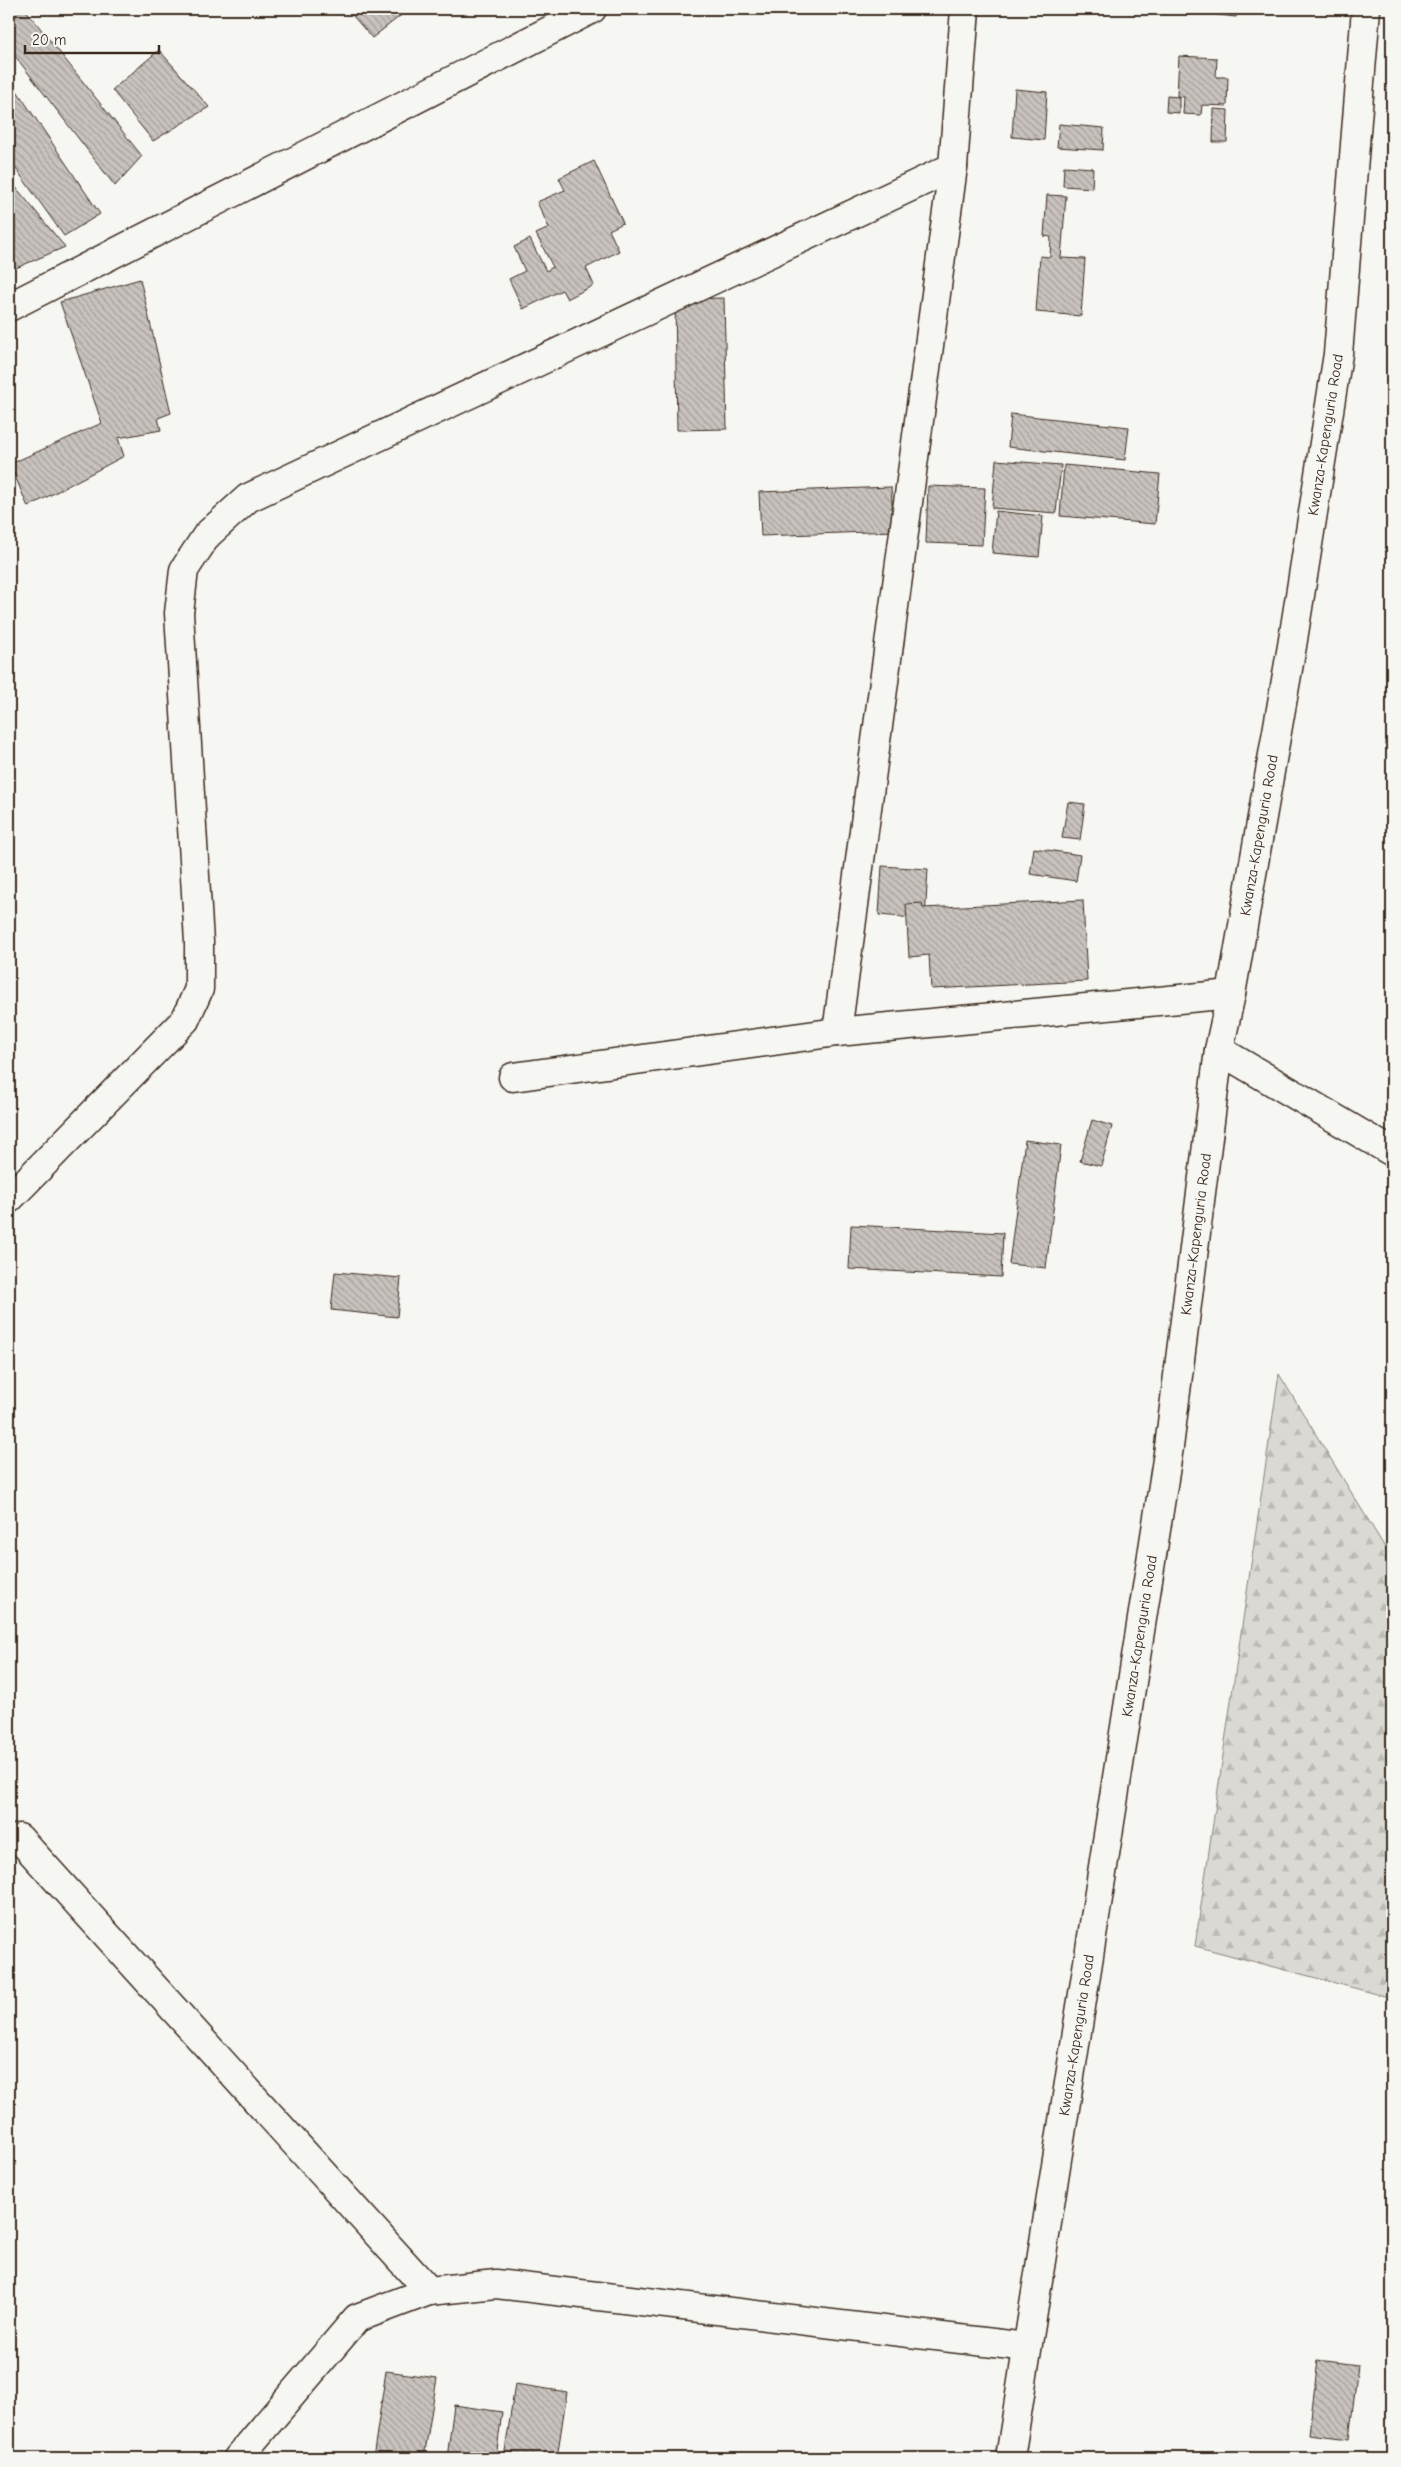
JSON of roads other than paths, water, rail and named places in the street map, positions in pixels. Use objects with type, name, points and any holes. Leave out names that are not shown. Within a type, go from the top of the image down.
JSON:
[{"type":"street","points":[[9,307],[592,9]]},
{"type":"street","points":[[837,1032],[954,167],[966,9]]},
{"type":"street","name":"Kwanza-Kapenguria Road","points":[[1010,2458],[1169,1447],[1219,1050],[1231,994],[1292,646],[1338,354],[1366,9]]},
{"type":"street","points":[[9,1199],[185,1020],[199,989],[199,942],[179,613],[184,570],[207,536],[248,498],[954,167]]},
{"type":"street","points":[[513,1077],[837,1032],[1231,994]]},
{"type":"street","points":[[1219,1050],[1392,1152]]},
{"type":"street","points":[[19,1838],[429,2291]]},
{"type":"street","points":[[238,2458],[357,2318],[429,2291],[496,2284],[1027,2347]]}]
